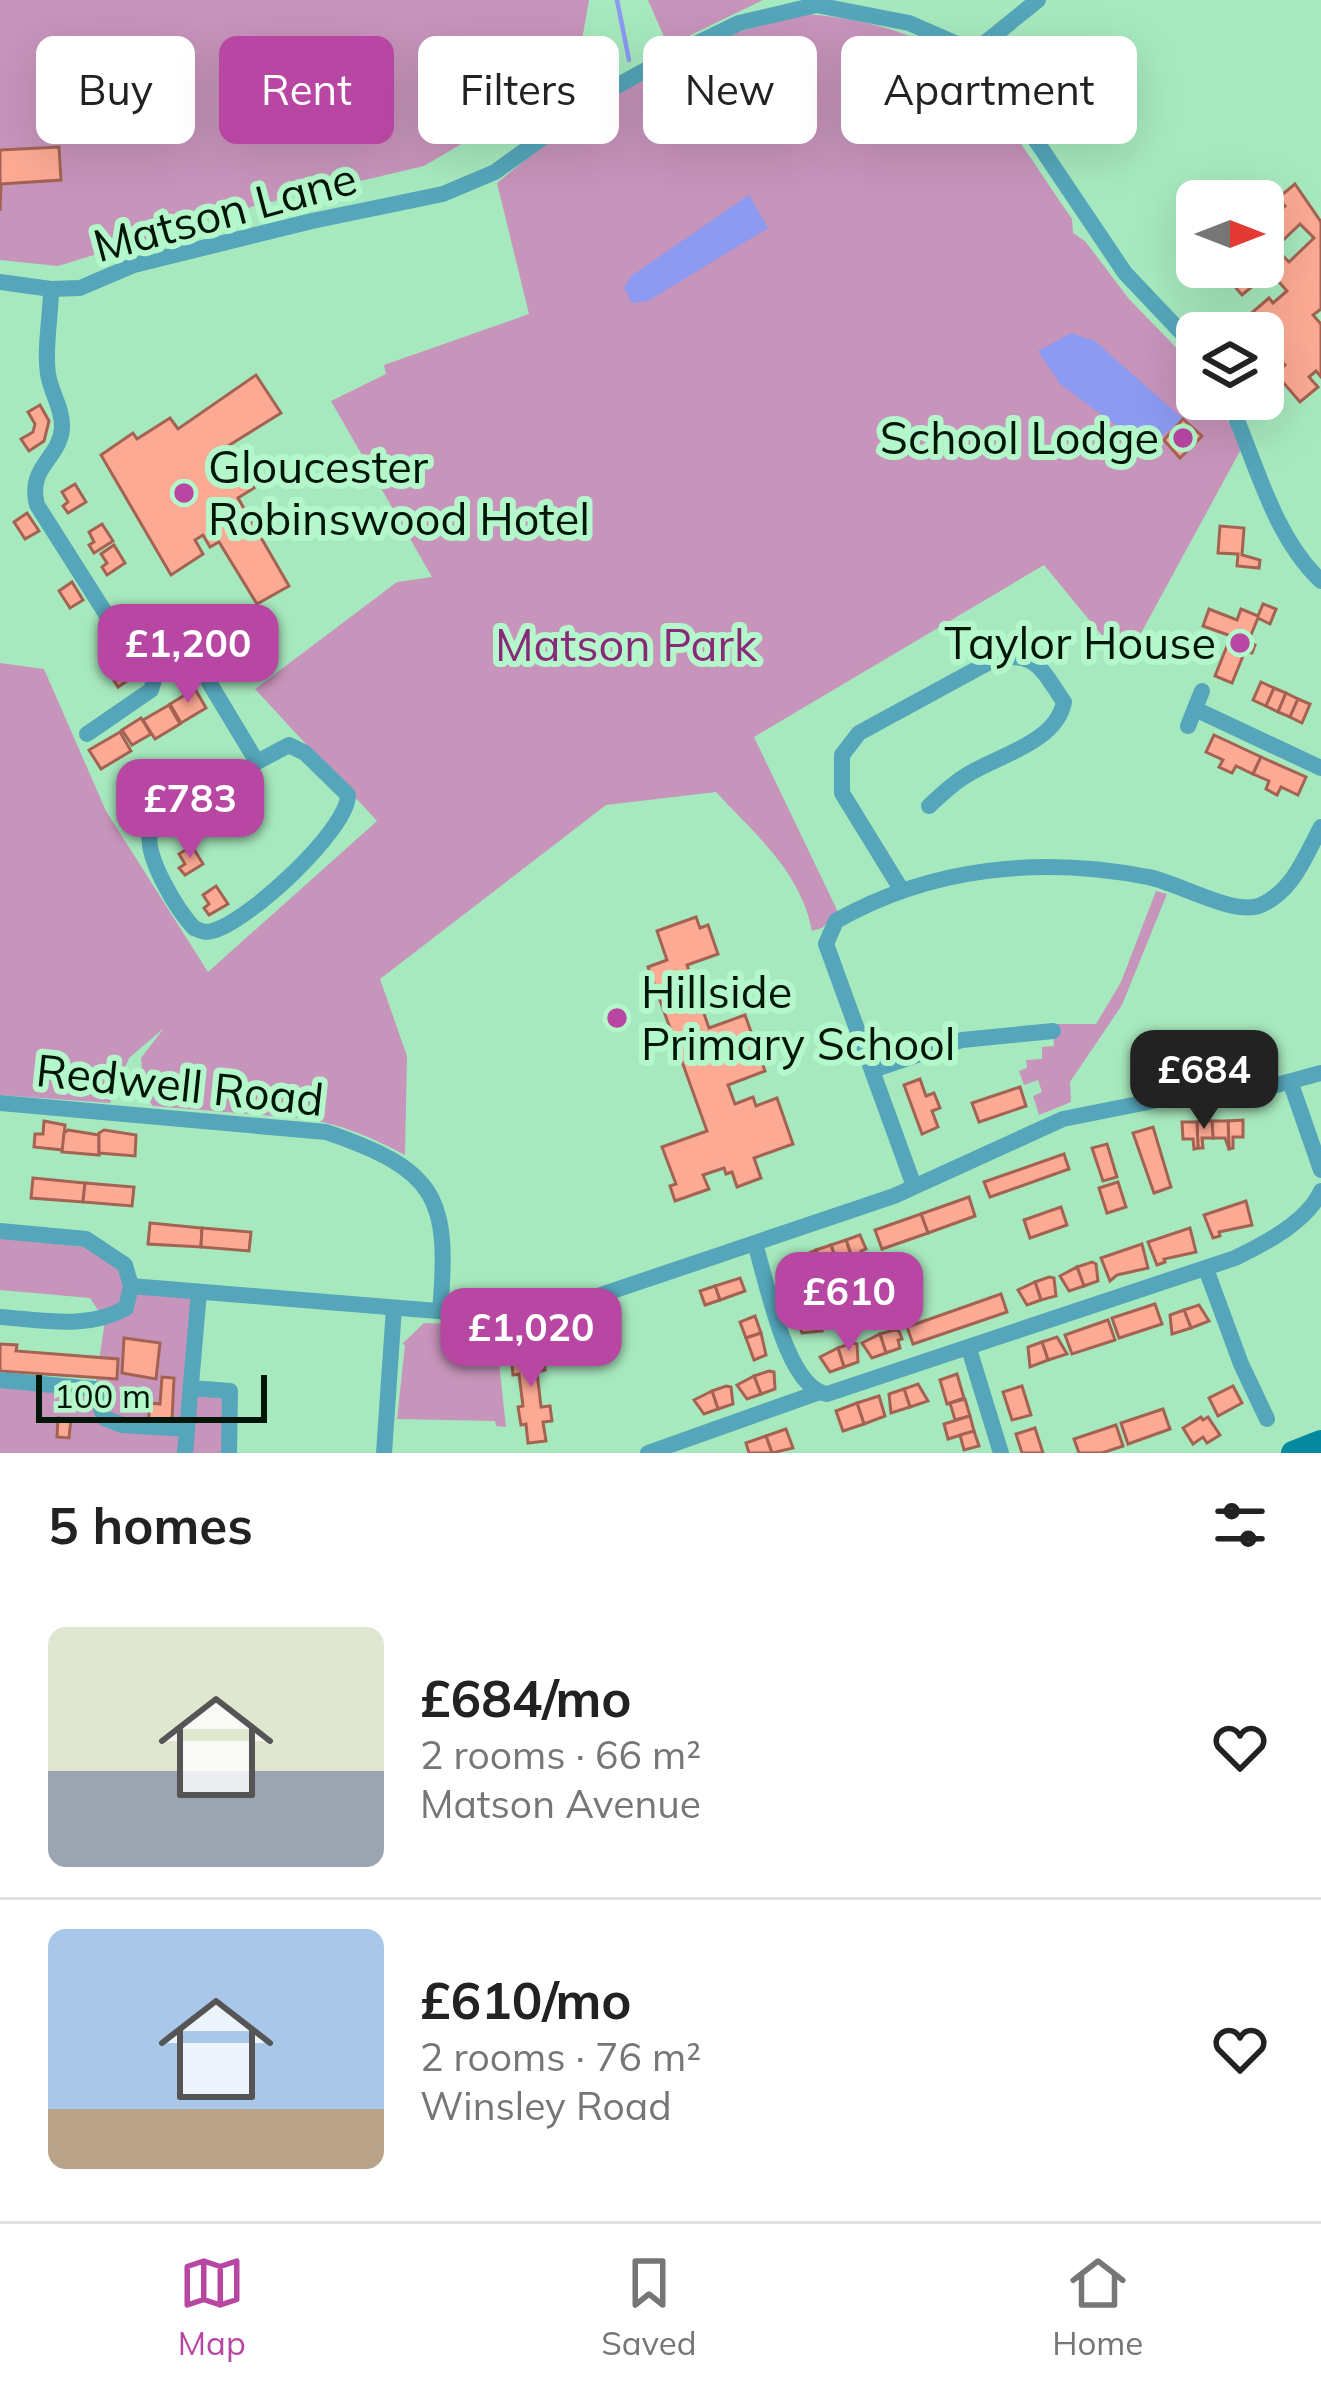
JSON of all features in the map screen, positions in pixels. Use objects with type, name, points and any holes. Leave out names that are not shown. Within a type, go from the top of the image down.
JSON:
[{"type":"main road","points":[[1293,1453],[1321,1442]]},
{"type":"street","points":[[993,36],[1038,0]]},
{"type":"street","name":"Matson Lane","points":[[0,282],[80,288],[134,266],[457,189],[495,172],[606,92],[752,19],[816,5],[909,23],[941,36]]},
{"type":"street","name":"Matson Lane","points":[[1038,144],[1125,273],[1176,327]]},
{"type":"street","points":[[51,289],[47,363],[62,415],[62,435],[36,475],[37,505],[132,655],[145,664],[190,660],[201,669],[257,762]]},
{"type":"street","points":[[1237,420],[1280,522],[1321,581]]},
{"type":"street","points":[[901,889],[842,793],[842,755],[859,733],[995,659],[1015,655],[1036,662],[1064,702],[1062,716],[1043,735],[964,776],[929,806]]},
{"type":"street","points":[[87,734],[151,690],[159,664]]},
{"type":"street","points":[[1202,691],[1192,717],[1321,768]]},
{"type":"street","points":[[289,746],[298,748],[348,795],[349,802],[295,876],[229,922],[203,931],[185,918],[153,862],[150,833],[257,762],[289,746]]},
{"type":"street","points":[[914,1186],[826,944],[836,921],[901,889],[976,871],[1070,868],[1144,876],[1238,907],[1258,907],[1289,886],[1321,826]]},
{"type":"street","points":[[873,1070],[962,1040],[1052,1031]]},
{"type":"street","points":[[131,1286],[440,1311],[517,1314],[565,1307],[914,1186],[1090,1111],[1162,1099],[1239,1095],[1321,1073]]},
{"type":"street","points":[[1291,1084],[1321,1170]]},
{"type":"street","name":"Redwell Road","points":[[0,1103],[326,1132],[366,1145],[404,1168],[431,1193],[443,1225],[440,1311]]},
{"type":"street","points":[[648,1453],[817,1393],[855,1388],[1206,1269],[1252,1250],[1292,1224],[1321,1191]]},
{"type":"street","points":[[0,1232],[86,1239],[125,1265],[131,1286],[126,1308],[105,1320],[72,1323],[0,1317]]},
{"type":"street","points":[[755,1244],[793,1365],[806,1386],[817,1393]]},
{"type":"street","points":[[1206,1269],[1265,1399],[1267,1419]]},
{"type":"street","points":[[185,1453],[199,1292]]},
{"type":"street","points":[[384,1453],[394,1308]]},
{"type":"street","points":[[969,1349],[1001,1453]]},
{"type":"street","points":[[0,1380],[95,1389],[104,1418],[122,1425],[187,1430]]},
{"type":"street","points":[[191,1388],[230,1391],[229,1453]]},
{"type":"green space","points":[[0,0],[589,0],[583,36],[418,36],[418,144],[461,144],[424,166],[254,206],[58,266],[0,260]]},
{"type":"green space","points":[[648,0],[763,0],[689,36],[664,36]]},
{"type":"green space","name":"Matson Park","points":[[806,14],[908,36],[841,36],[841,144],[1021,144],[1072,219],[1073,233],[1176,347],[1176,420],[1227,420],[1242,431],[1246,440],[1140,635],[1105,639],[1044,565],[754,737],[838,912],[822,928],[812,931],[787,872],[716,792],[606,805],[380,979],[407,1056],[405,1155],[351,1130],[293,1117],[290,1112],[274,1116],[153,1106],[144,1094],[141,1058],[164,1028],[129,1058],[110,1103],[0,1095],[0,663],[44,669],[106,811],[208,972],[377,821],[255,689],[397,582],[432,577],[331,401],[386,374],[384,365],[529,314],[497,183],[545,144],[619,144],[619,87],[643,75],[643,144],[817,144],[817,36],[722,36]]},
{"type":"green space","points":[[1156,891],[1167,894],[1122,1005],[1070,1082],[1071,1102],[1039,1115],[1033,1096],[1042,1092],[1038,1080],[1024,1085],[1019,1071],[1027,1068],[1026,1060],[1042,1059],[1042,1047],[1054,1046],[1053,1024],[1096,1024],[1121,982]]},
{"type":"green space","points":[[0,1238],[85,1247],[105,1255],[126,1279],[120,1303],[102,1316],[90,1298],[0,1290]]},
{"type":"green space","points":[[131,1286],[199,1292],[191,1388],[230,1391],[229,1453],[0,1453],[0,1379],[95,1389],[105,1320],[126,1308]]},
{"type":"green space","points":[[424,1323],[495,1326],[506,1427],[496,1426],[495,1421],[397,1419],[402,1344]]},
{"type":"water","points":[[749,195],[768,228],[648,301],[632,303],[624,288],[631,276]]},
{"type":"water","points":[[1071,333],[1095,341],[1176,413],[1176,420],[1182,420],[1157,440],[1153,435],[1133,438],[1060,384],[1038,351]]},
{"type":"building","points":[[59,147],[61,180],[1,184],[0,211],[0,150]]},
{"type":"building","points":[[1295,184],[1321,222],[1321,309],[1313,315],[1321,324],[1321,377],[1316,371],[1309,377],[1318,387],[1300,402],[1284,383],[1284,312],[1253,312],[1287,291],[1284,257],[1289,262],[1314,238],[1300,224],[1284,239],[1284,193]]},
{"type":"building","name":"Gloucester Robinswood Hotel","points":[[256,375],[281,413],[228,446],[254,488],[238,498],[289,586],[257,604],[219,542],[210,547],[203,535],[195,540],[203,554],[171,575],[101,455],[133,433],[137,439],[170,418],[178,429]]},
{"type":"building","points":[[40,405],[49,421],[44,441],[29,451],[21,439],[33,432],[35,424],[28,412]]},
{"type":"building","name":"School Lodge","points":[[1182,420],[1202,436],[1180,458],[1164,440]]},
{"type":"building","points":[[75,484],[86,502],[68,513],[62,492]]},
{"type":"building","points":[[27,513],[39,531],[25,539],[14,522]]},
{"type":"building","points":[[102,524],[113,541],[94,553],[89,532]]},
{"type":"building","points":[[1220,526],[1244,528],[1242,555],[1260,560],[1259,568],[1237,566],[1238,554],[1218,553]]},
{"type":"building","points":[[114,545],[125,563],[107,575],[101,554]]},
{"type":"building","points":[[72,582],[83,600],[70,608],[59,591]]},
{"type":"building","name":"Taylor House","points":[[1263,604],[1276,609],[1270,624],[1258,618],[1248,642],[1255,645],[1252,653],[1245,651],[1232,683],[1215,676],[1231,636],[1203,626],[1209,609],[1237,620],[1241,609],[1258,616]]},
{"type":"building","points":[[120,661],[131,678],[118,687],[107,669]]},
{"type":"building","points":[[1261,682],[1274,688],[1266,706],[1253,700]]},
{"type":"building","points":[[1274,688],[1286,693],[1278,712],[1266,706]]},
{"type":"building","points":[[195,689],[206,708],[181,723],[170,704]]},
{"type":"building","points":[[1286,693],[1298,699],[1290,717],[1278,712]]},
{"type":"building","points":[[1298,699],[1310,704],[1302,723],[1290,717]]},
{"type":"building","points":[[169,705],[180,724],[155,739],[143,720]]},
{"type":"building","points":[[141,718],[151,734],[132,745],[122,730]]},
{"type":"building","points":[[120,732],[131,751],[101,769],[89,750]]},
{"type":"building","points":[[1214,735],[1261,757],[1253,774],[1236,766],[1232,773],[1219,767],[1223,760],[1206,752]]},
{"type":"building","points":[[1261,757],[1306,777],[1298,795],[1281,787],[1277,795],[1266,789],[1269,781],[1253,774]]},
{"type":"building","points":[[192,846],[203,864],[185,875],[179,868],[185,864],[179,854]]},
{"type":"building","points":[[216,886],[228,904],[209,915],[203,895]]},
{"type":"building","points":[[696,917],[700,928],[708,925],[718,954],[687,965],[709,1028],[745,1015],[765,1071],[728,1085],[735,1104],[753,1097],[756,1106],[777,1098],[793,1144],[754,1158],[761,1178],[737,1187],[732,1172],[726,1174],[724,1168],[703,1175],[709,1189],[675,1201],[670,1186],[676,1184],[662,1147],[707,1131],[648,967],[667,960],[657,931]]},
{"type":"building","points":[[920,1079],[926,1096],[934,1093],[940,1108],[932,1111],[938,1127],[922,1134],[904,1085]]},
{"type":"building","points":[[1020,1087],[1026,1106],[979,1122],[972,1103]]},
{"type":"building","points":[[1243,1120],[1243,1137],[1233,1137],[1229,1149],[1228,1121]]},
{"type":"building","points":[[44,1121],[65,1125],[63,1150],[34,1147],[35,1134],[43,1134]]},
{"type":"building","points":[[1212,1121],[1228,1121],[1229,1149],[1225,1138],[1213,1138]]},
{"type":"building","points":[[1212,1121],[1213,1138],[1202,1138],[1203,1148],[1198,1148],[1197,1122]]},
{"type":"building","points":[[1182,1122],[1197,1122],[1198,1148],[1194,1149],[1193,1139],[1183,1139]]},
{"type":"building","points":[[1153,1127],[1171,1187],[1154,1193],[1133,1133]]},
{"type":"building","points":[[68,1130],[99,1135],[99,1155],[62,1152]]},
{"type":"building","points":[[99,1133],[136,1135],[135,1156],[99,1153]]},
{"type":"building","points":[[1107,1144],[1117,1177],[1103,1181],[1092,1148]]},
{"type":"building","points":[[1064,1154],[1069,1169],[990,1197],[984,1182]]},
{"type":"building","points":[[33,1178],[85,1183],[83,1202],[31,1198]]},
{"type":"building","points":[[1118,1182],[1126,1207],[1107,1213],[1099,1188]]},
{"type":"building","points":[[85,1183],[134,1187],[132,1206],[83,1202]]},
{"type":"building","points":[[969,1197],[975,1216],[928,1233],[921,1214]]},
{"type":"building","points":[[1246,1201],[1252,1225],[1219,1232],[1213,1238],[1204,1215]]},
{"type":"building","points":[[1061,1207],[1067,1225],[1030,1238],[1024,1220]]},
{"type":"building","points":[[921,1214],[928,1233],[882,1249],[875,1230]]},
{"type":"building","points":[[150,1223],[202,1228],[201,1247],[148,1244]]},
{"type":"building","points":[[202,1228],[251,1232],[249,1251],[201,1247]]},
{"type":"building","points":[[1190,1228],[1196,1252],[1157,1265],[1148,1242]]},
{"type":"building","points":[[860,1235],[866,1249],[861,1251],[864,1259],[854,1262],[846,1240]]},
{"type":"building","points":[[846,1240],[851,1255],[836,1260],[831,1245]]},
{"type":"building","points":[[1142,1244],[1148,1268],[1110,1281],[1101,1258]]},
{"type":"building","points":[[831,1245],[836,1260],[822,1265],[816,1250]]},
{"type":"building","points":[[816,1250],[822,1265],[807,1270],[802,1256]]},
{"type":"building","points":[[802,1256],[807,1270],[799,1273],[804,1288],[790,1294],[786,1282],[793,1279],[787,1261]]},
{"type":"building","points":[[1092,1262],[1098,1281],[1084,1286],[1077,1267]]},
{"type":"building","points":[[1077,1267],[1084,1286],[1069,1291],[1060,1276]]},
{"type":"building","points":[[740,1278],[745,1291],[720,1300],[715,1286]]},
{"type":"building","points":[[1054,1278],[1056,1296],[1041,1300],[1035,1282]]},
{"type":"building","points":[[1035,1282],[1041,1300],[1027,1305],[1018,1290]]},
{"type":"building","points":[[715,1286],[720,1300],[705,1305],[700,1291]]},
{"type":"building","points":[[809,1294],[816,1312],[797,1319],[792,1305]]},
{"type":"building","points":[[1001,1294],[1007,1312],[913,1344],[907,1327]]},
{"type":"building","points":[[1155,1304],[1162,1324],[1119,1338],[1112,1318]]},
{"type":"building","points":[[1199,1305],[1209,1321],[1191,1328],[1184,1310]]},
{"type":"building","points":[[1184,1310],[1191,1328],[1172,1334],[1170,1315]]},
{"type":"building","points":[[816,1312],[822,1331],[802,1333],[797,1319]]},
{"type":"building","points":[[755,1316],[761,1333],[746,1338],[740,1322]]},
{"type":"building","points":[[1108,1320],[1115,1340],[1072,1354],[1065,1335]]},
{"type":"building","points":[[894,1330],[902,1339],[898,1340],[900,1348],[886,1353],[880,1334]]},
{"type":"building","points":[[761,1333],[766,1355],[754,1360],[746,1338]]},
{"type":"building","points":[[880,1334],[886,1353],[872,1358],[862,1343]]},
{"type":"building","points":[[1057,1337],[1067,1354],[1048,1360],[1042,1342]]},
{"type":"building","points":[[124,1338],[160,1343],[156,1379],[122,1373]]},
{"type":"building","points":[[532,1339],[535,1357],[543,1356],[545,1370],[537,1372],[541,1407],[550,1406],[552,1421],[543,1422],[546,1441],[528,1443],[518,1407],[523,1406],[519,1374],[513,1375],[511,1356],[516,1356],[514,1341]]},
{"type":"building","points":[[1042,1342],[1048,1360],[1030,1367],[1028,1347]]},
{"type":"building","points":[[0,1344],[17,1345],[16,1351],[118,1359],[117,1379],[0,1371]]},
{"type":"building","points":[[857,1344],[858,1362],[844,1367],[838,1348]]},
{"type":"building","points":[[838,1348],[844,1367],[830,1372],[820,1357]]},
{"type":"building","points":[[774,1372],[775,1389],[761,1394],[754,1376]]},
{"type":"building","points":[[957,1374],[964,1398],[947,1404],[940,1380]]},
{"type":"building","points":[[754,1376],[761,1394],[747,1399],[737,1385]]},
{"type":"building","points":[[162,1377],[174,1378],[172,1420],[149,1419],[149,1403],[160,1404]]},
{"type":"building","points":[[918,1384],[928,1401],[910,1407],[904,1389]]},
{"type":"building","points":[[1022,1386],[1031,1415],[1012,1420],[1003,1392]]},
{"type":"building","points":[[1233,1386],[1242,1403],[1218,1416],[1209,1398]]},
{"type":"building","points":[[731,1387],[733,1404],[718,1409],[712,1391]]},
{"type":"building","points":[[904,1389],[910,1407],[891,1413],[889,1394]]},
{"type":"building","points":[[712,1391],[718,1409],[704,1414],[694,1400]]},
{"type":"building","points":[[879,1396],[885,1416],[864,1424],[857,1403]]},
{"type":"building","points":[[965,1399],[970,1416],[955,1420],[950,1403]]},
{"type":"building","points":[[857,1403],[864,1424],[843,1431],[836,1411]]},
{"type":"building","points":[[1163,1409],[1170,1429],[1128,1444],[1121,1423]]},
{"type":"building","points":[[970,1416],[974,1431],[948,1439],[944,1424]]},
{"type":"building","points":[[1208,1417],[1220,1435],[1193,1444],[1183,1428]]},
{"type":"building","points":[[58,1418],[71,1419],[69,1438],[57,1437]]},
{"type":"building","points":[[1116,1425],[1123,1446],[1102,1453],[1079,1453],[1074,1439]]},
{"type":"building","points":[[1035,1428],[1043,1453],[1022,1453],[1016,1434]]},
{"type":"building","points":[[786,1429],[793,1448],[772,1453],[766,1436]]},
{"type":"building","points":[[974,1431],[979,1446],[964,1450],[960,1435]]},
{"type":"building","points":[[766,1436],[772,1453],[749,1453],[746,1443]]},
{"type":"waterway","points":[[617,0],[629,60]]},
{"type":"place","name":"School Lodge","points":[[1183,438]]},
{"type":"place","name":"Gloucester Robinswood Hotel","points":[[184,493]]},
{"type":"place","name":"Taylor House","points":[[1240,643]]},
{"type":"place","name":"Hillside Primary School","points":[[617,1018]]}]
